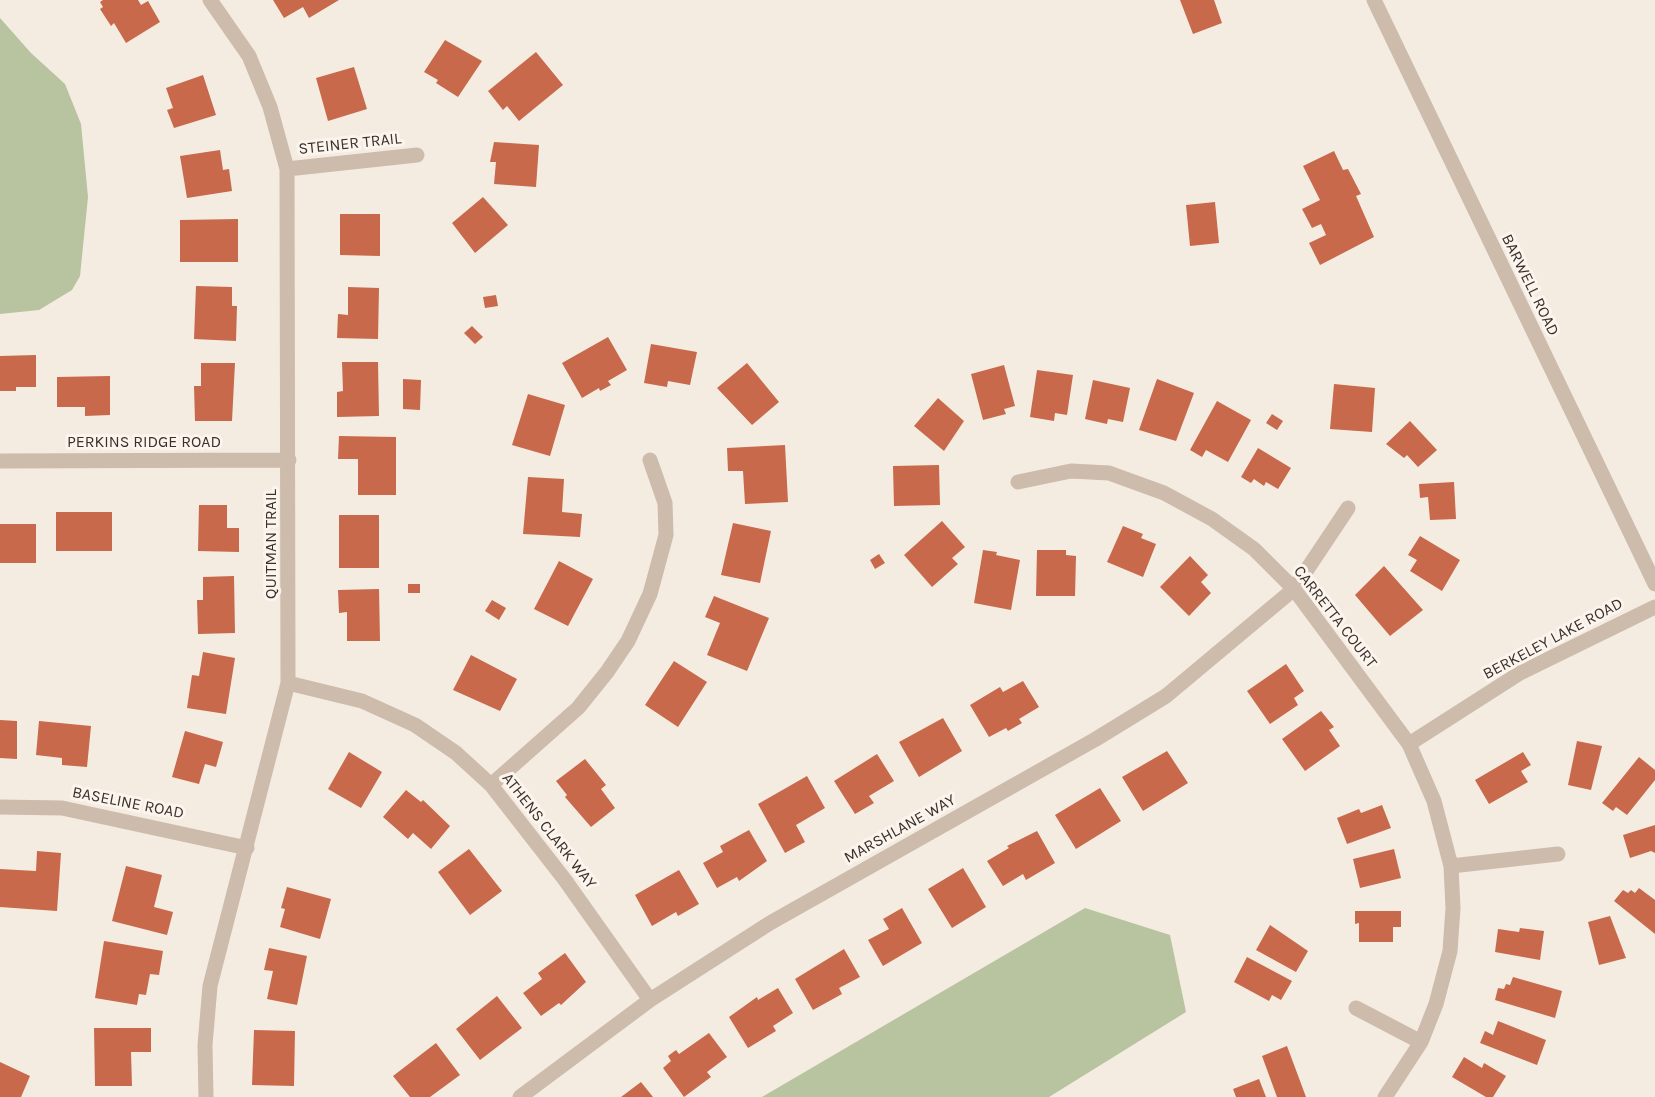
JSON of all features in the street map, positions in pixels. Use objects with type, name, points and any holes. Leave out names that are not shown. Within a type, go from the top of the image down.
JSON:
[{"type":"street","name":"QUITMAN TRAIL","points":[[206,1097],[204,1045],[210,986],[288,683],[289,460],[287,169],[270,107],[249,56],[210,0]]},
{"type":"street","name":"BARWELL ROAD","points":[[1374,0],[1655,584]]},
{"type":"street","name":"STEINER TRAIL","points":[[287,169],[417,155]]},
{"type":"street","name":"PERKINS RIDGE ROAD","points":[[0,461],[289,460]]},
{"type":"street","points":[[491,785],[578,708],[607,672],[633,631],[650,594],[666,535],[665,503],[650,460]]},
{"type":"street","name":"CARRETTA COURT","points":[[1018,482],[1071,471],[1109,473],[1164,493],[1212,519],[1254,549],[1294,589],[1409,744],[1434,801],[1451,866],[1454,908],[1450,951],[1436,1004],[1421,1042],[1385,1097]]},
{"type":"street","name":"MARSHLANE WAY","points":[[520,1097],[650,999],[770,923],[1096,739],[1166,696],[1294,589],[1348,508]]},
{"type":"street","name":"BERKELEY LAKE ROAD","points":[[1409,744],[1520,673],[1655,607]]},
{"type":"street","name":"ATHENS CLARK WAY","points":[[288,683],[362,701],[415,725],[456,753],[491,785],[565,879],[650,999]]},
{"type":"street","name":"BASELINE ROAD","points":[[0,807],[62,808],[247,848]]},
{"type":"street","points":[[1451,866],[1558,854]]},
{"type":"street","points":[[1356,1008],[1421,1042]]},
{"type":"green space","points":[[0,18],[31,53],[65,84],[81,124],[88,197],[80,276],[72,290],[39,310],[0,314]]},
{"type":"green space","points":[[1085,908],[1170,935],[1186,1012],[1049,1097],[762,1097]]},
{"type":"building","points":[[103,0],[138,0],[141,5],[148,1],[160,22],[126,43],[114,23],[111,26],[100,9],[103,7],[100,2]]},
{"type":"building","points":[[273,0],[339,0],[309,18],[303,7],[284,18]]},
{"type":"building","points":[[1180,0],[1214,0],[1222,23],[1193,34]]},
{"type":"building","points":[[445,40],[482,61],[458,97],[436,83],[438,80],[424,72]]},
{"type":"building","points":[[536,52],[563,85],[519,121],[507,106],[503,110],[488,91]]},
{"type":"building","points":[[354,67],[367,109],[328,121],[316,78]]},
{"type":"building","points":[[203,75],[216,115],[174,128],[167,110],[173,108],[166,88]]},
{"type":"building","points":[[494,142],[539,145],[536,187],[494,184],[496,162],[490,162]]},
{"type":"building","points":[[220,150],[223,170],[229,169],[232,191],[187,198],[180,156]]},
{"type":"building","points":[[1334,151],[1343,170],[1348,169],[1361,194],[1356,196],[1374,237],[1320,265],[1309,243],[1326,235],[1321,224],[1312,228],[1302,209],[1320,200],[1303,166]]},
{"type":"building","points":[[483,197],[508,225],[475,253],[452,223]]},
{"type":"building","points":[[1215,202],[1219,243],[1190,246],[1186,205]]},
{"type":"building","points":[[340,214],[380,214],[380,256],[340,255]]},
{"type":"building","points":[[238,219],[238,262],[180,262],[180,220]]},
{"type":"building","points":[[196,286],[232,287],[232,306],[237,306],[236,341],[194,339]]},
{"type":"building","points":[[348,287],[379,288],[378,339],[337,338],[338,314],[348,315]]},
{"type":"building","points":[[496,295],[498,306],[485,308],[483,297]]},
{"type":"building","points":[[472,326],[483,337],[475,344],[464,333]]},
{"type":"building","points":[[608,337],[627,370],[608,381],[611,385],[600,391],[599,388],[582,398],[562,363]]},
{"type":"building","points":[[651,344],[697,352],[690,385],[668,381],[667,387],[644,383]]},
{"type":"building","points":[[36,355],[36,387],[16,387],[16,391],[0,391],[0,356]]},
{"type":"building","points":[[342,362],[378,362],[379,416],[337,417],[337,392],[343,391]]},
{"type":"building","points":[[201,363],[235,363],[232,421],[195,421],[194,386],[201,386]]},
{"type":"building","points":[[747,363],[779,402],[752,425],[717,388]]},
{"type":"building","points":[[1004,365],[1015,406],[1004,409],[1006,414],[983,420],[971,374]]},
{"type":"building","points":[[1037,370],[1073,375],[1067,415],[1055,413],[1054,421],[1030,417]]},
{"type":"building","points":[[110,376],[110,415],[85,416],[85,407],[57,407],[57,377]]},
{"type":"building","points":[[403,379],[421,380],[420,410],[403,409]]},
{"type":"building","points":[[1157,379],[1194,393],[1176,441],[1139,430]]},
{"type":"building","points":[[1093,380],[1130,388],[1123,422],[1108,419],[1107,424],[1085,419]]},
{"type":"building","points":[[1334,384],[1375,388],[1372,432],[1330,429]]},
{"type":"building","points":[[528,394],[565,405],[550,456],[512,445]]},
{"type":"building","points":[[938,398],[964,421],[944,451],[914,426]]},
{"type":"building","points":[[1217,401],[1251,420],[1228,462],[1206,450],[1202,457],[1190,450]]},
{"type":"building","points":[[1272,414],[1283,421],[1277,430],[1266,423]]},
{"type":"building","points":[[1410,421],[1437,450],[1418,467],[1407,455],[1404,458],[1386,444]]},
{"type":"building","points":[[339,436],[396,437],[396,495],[358,495],[358,459],[338,459]]},
{"type":"building","points":[[785,445],[788,502],[745,504],[743,471],[728,471],[727,448]]},
{"type":"building","points":[[1258,448],[1291,468],[1278,489],[1266,482],[1264,486],[1254,479],[1251,483],[1241,477]]},
{"type":"building","points":[[939,465],[940,505],[894,506],[893,466]]},
{"type":"building","points":[[528,477],[564,479],[562,512],[582,514],[580,537],[523,534]]},
{"type":"building","points":[[1454,482],[1456,519],[1430,520],[1428,497],[1420,498],[1419,484]]},
{"type":"building","points":[[199,505],[227,505],[227,528],[239,528],[239,552],[198,551]]},
{"type":"building","points":[[56,512],[112,512],[112,551],[56,551]]},
{"type":"building","points":[[339,515],[379,515],[379,568],[339,568]]},
{"type":"building","points":[[942,521],[965,547],[952,558],[958,564],[932,587],[904,555]]},
{"type":"building","points":[[733,523],[771,531],[760,583],[721,575]]},
{"type":"building","points":[[0,524],[36,524],[36,563],[0,563]]},
{"type":"building","points":[[1123,526],[1143,534],[1141,538],[1156,544],[1143,577],[1107,562]]},
{"type":"building","points":[[1420,536],[1460,560],[1442,591],[1410,571],[1417,560],[1408,555]]},
{"type":"building","points":[[983,550],[1020,560],[1011,610],[974,603]]},
{"type":"building","points":[[1037,550],[1066,550],[1066,555],[1076,556],[1075,596],[1036,596]]},
{"type":"building","points":[[879,554],[885,563],[875,569],[870,560]]},
{"type":"building","points":[[1190,556],[1208,575],[1201,582],[1211,593],[1189,616],[1160,587]]},
{"type":"building","points":[[559,561],[593,579],[568,626],[534,609]]},
{"type":"building","points":[[1384,566],[1423,610],[1390,636],[1355,595]]},
{"type":"building","points":[[234,576],[235,633],[198,634],[197,600],[203,600],[203,577]]},
{"type":"building","points":[[408,584],[420,584],[420,593],[408,593]]},
{"type":"building","points":[[379,589],[380,641],[347,641],[347,612],[339,613],[338,590]]},
{"type":"building","points":[[714,596],[769,618],[747,671],[707,655],[720,623],[705,617]]},
{"type":"building","points":[[492,600],[506,608],[499,620],[485,611]]},
{"type":"building","points":[[203,652],[235,658],[226,714],[187,708],[192,675],[199,676]]},
{"type":"building","points":[[471,655],[517,679],[500,711],[453,690]]},
{"type":"building","points":[[674,661],[707,682],[678,727],[645,705]]},
{"type":"building","points":[[1286,664],[1304,691],[1294,698],[1298,705],[1270,724],[1247,691]]},
{"type":"building","points":[[1023,681],[1039,707],[1019,719],[1022,723],[1008,731],[1006,728],[989,737],[970,705],[1000,687],[1003,692]]},
{"type":"building","points":[[1321,711],[1334,727],[1329,730],[1340,746],[1305,771],[1282,739]]},
{"type":"building","points":[[943,718],[962,751],[919,777],[899,742]]},
{"type":"building","points":[[0,720],[17,721],[17,759],[0,758]]},
{"type":"building","points":[[39,721],[91,726],[87,767],[62,765],[62,758],[36,755]]},
{"type":"building","points":[[185,731],[223,742],[216,767],[205,764],[199,784],[172,777]]},
{"type":"building","points":[[1577,741],[1602,746],[1591,790],[1568,785]]},
{"type":"building","points":[[1167,751],[1188,783],[1143,811],[1122,777]]},
{"type":"building","points":[[349,752],[382,772],[361,808],[328,789]]},
{"type":"building","points":[[1523,752],[1531,765],[1521,771],[1528,782],[1489,804],[1475,780]]},
{"type":"building","points":[[877,754],[894,781],[869,796],[874,803],[855,814],[834,781]]},
{"type":"building","points":[[1639,757],[1655,770],[1655,780],[1627,815],[1616,807],[1613,811],[1602,803]]},
{"type":"building","points":[[585,759],[606,785],[601,789],[615,808],[591,827],[565,797],[567,795],[556,781]]},
{"type":"building","points":[[807,776],[825,808],[796,825],[805,842],[785,853],[758,804]]},
{"type":"building","points":[[1100,788],[1121,821],[1076,849],[1055,815]]},
{"type":"building","points":[[406,790],[421,802],[423,800],[450,826],[431,849],[413,833],[408,839],[383,817]]},
{"type":"building","points":[[1382,805],[1391,828],[1347,844],[1337,818],[1359,809],[1361,813]]},
{"type":"building","points":[[1655,825],[1655,853],[1651,851],[1630,858],[1623,835]]},
{"type":"building","points":[[749,830],[767,861],[739,881],[737,877],[717,888],[703,863],[723,852],[720,846]]},
{"type":"building","points":[[1037,831],[1055,863],[1026,880],[1023,874],[1003,886],[987,861],[1009,848],[1007,846]]},
{"type":"building","points":[[469,849],[502,891],[470,915],[438,872]]},
{"type":"building","points":[[1394,849],[1401,878],[1360,888],[1353,859]]},
{"type":"building","points":[[37,851],[61,853],[57,911],[0,907],[0,869],[36,871]]},
{"type":"building","points":[[126,866],[162,875],[154,907],[173,912],[167,935],[112,921]]},
{"type":"building","points":[[963,868],[986,907],[952,928],[928,889]]},
{"type":"building","points":[[679,870],[699,904],[678,916],[676,912],[652,926],[635,895]]},
{"type":"building","points":[[287,887],[331,899],[320,939],[280,927],[285,909],[281,908]]},
{"type":"building","points":[[1639,888],[1655,900],[1655,934],[1614,901],[1623,890],[1628,893],[1631,890],[1635,893]]},
{"type":"building","points":[[902,908],[922,943],[883,966],[868,940],[889,929],[883,919]]},
{"type":"building","points":[[1355,911],[1401,911],[1401,927],[1393,927],[1393,942],[1359,942],[1359,923],[1355,924]]},
{"type":"building","points":[[1610,916],[1626,958],[1599,965],[1588,922]]},
{"type":"building","points":[[1270,925],[1308,951],[1296,972],[1256,950]]},
{"type":"building","points":[[1520,928],[1544,931],[1540,960],[1495,952],[1498,929],[1519,932]]},
{"type":"building","points":[[104,941],[163,951],[159,975],[150,974],[146,995],[139,994],[137,1005],[95,998]]},
{"type":"building","points":[[269,948],[307,956],[297,1005],[267,999],[273,971],[264,970]]},
{"type":"building","points":[[844,949],[860,977],[839,988],[842,994],[813,1010],[795,979]]},
{"type":"building","points":[[565,953],[586,982],[561,1005],[559,1003],[541,1016],[523,993],[542,979],[538,973]]},
{"type":"building","points":[[1247,957],[1292,981],[1281,1000],[1272,995],[1269,1001],[1234,982]]},
{"type":"building","points":[[1513,977],[1562,991],[1555,1018],[1495,1000],[1498,988],[1504,989],[1506,984],[1510,985]]},
{"type":"building","points":[[778,988],[793,1013],[773,1026],[776,1031],[748,1048],[729,1017],[757,997],[758,1000]]},
{"type":"building","points":[[497,996],[522,1028],[480,1060],[456,1029]]},
{"type":"building","points":[[1498,1021],[1546,1040],[1537,1065],[1480,1043],[1485,1031],[1493,1035]]},
{"type":"building","points":[[94,1028],[151,1028],[151,1052],[131,1052],[132,1086],[95,1086]]},
{"type":"building","points":[[254,1030],[295,1031],[294,1086],[252,1085]]},
{"type":"building","points":[[709,1033],[727,1057],[707,1072],[711,1077],[684,1097],[663,1068],[671,1061],[668,1056],[676,1050],[679,1054]]},
{"type":"building","points":[[436,1043],[460,1075],[430,1097],[410,1097],[393,1076]]},
{"type":"building","points":[[1287,1046],[1306,1097],[1277,1097],[1262,1056]]},
{"type":"building","points":[[1464,1057],[1482,1068],[1484,1063],[1506,1076],[1493,1097],[1486,1097],[1452,1077]]},
{"type":"building","points":[[0,1062],[30,1076],[21,1097],[0,1097]]},
{"type":"building","points":[[1259,1079],[1266,1097],[1236,1097],[1233,1089]]},
{"type":"building","points":[[641,1082],[653,1097],[621,1097]]}]
